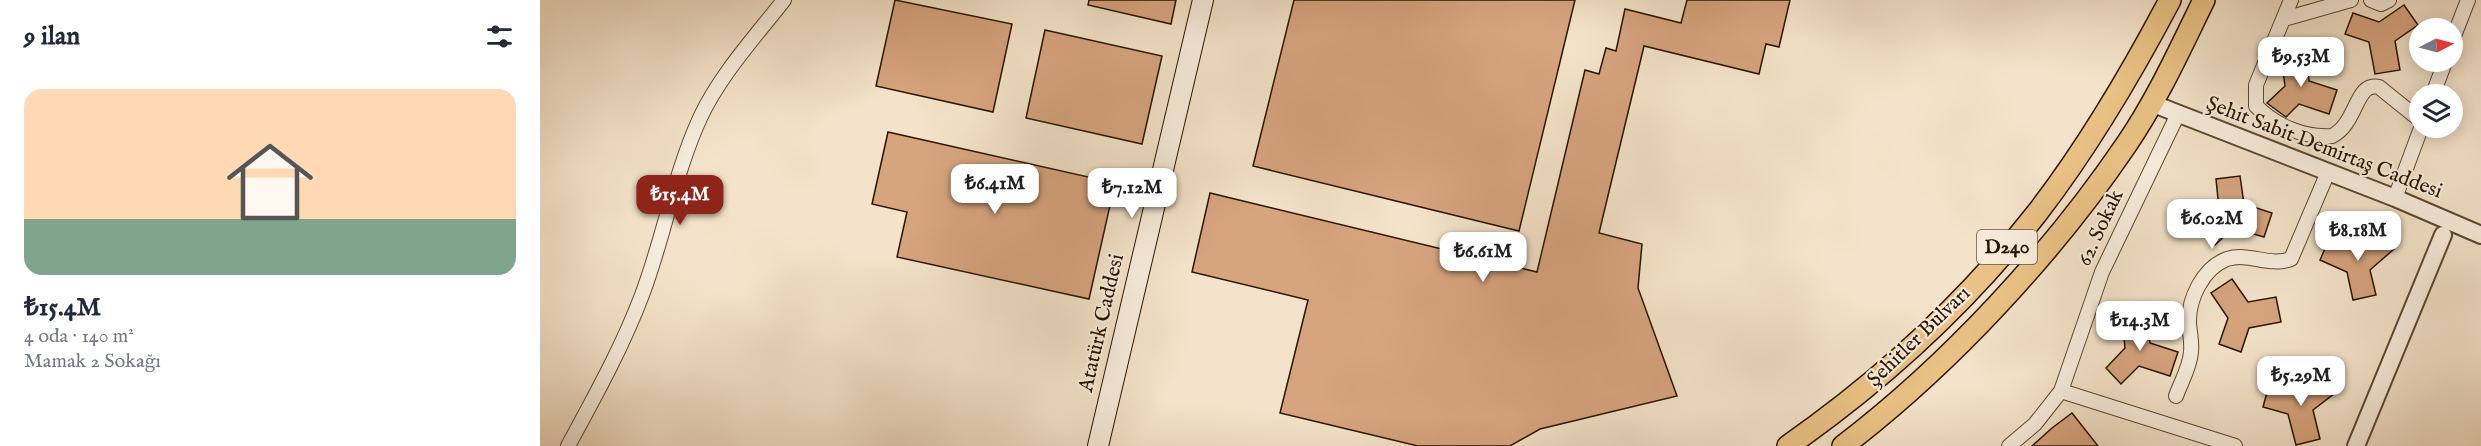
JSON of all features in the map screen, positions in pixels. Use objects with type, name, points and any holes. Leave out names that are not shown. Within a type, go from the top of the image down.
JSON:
[{"type":"main road","name":"Atatürk Caddesi","points":[[1098,446],[1203,0]]},
{"type":"main road","name":"Şehitler Bulvarı","points":[[1788,446],[1870,385],[1911,348],[1959,301],[2036,213],[2131,73],[2170,0]]},
{"type":"main road","name":"Şehitler Bulvarı","points":[[1843,446],[1898,402],[2029,269],[2106,172],[2151,104],[2204,0]]},
{"type":"street","points":[[568,446],[612,367],[642,294],[681,168],[701,116],[750,43],[784,0]]},
{"type":"street","points":[[2291,0],[2256,85],[2254,97],[2256,106],[2273,122],[2306,133],[2332,136],[2347,126],[2363,91],[2373,85],[2379,87],[2409,111]]},
{"type":"street","points":[[2284,19],[2351,0]]},
{"type":"street","points":[[2371,0],[2381,4],[2389,0]]},
{"type":"street","points":[[2461,18],[2468,0]]},
{"type":"street","name":"Şehit Sabit Demirtaş Caddesi","points":[[2151,104],[2177,116],[2395,198],[2481,235]]},
{"type":"street","name":"62. Sokak","points":[[2008,446],[2035,424],[2061,391],[2102,272],[2177,116]]},
{"type":"street","points":[[2395,198],[2417,138]]},
{"type":"street","points":[[2176,396],[2191,351],[2189,322],[2191,302],[2198,286],[2211,270],[2224,260],[2246,257],[2281,262],[2291,259],[2328,172]]},
{"type":"street","points":[[2356,446],[2443,235]]},
{"type":"street","points":[[2061,391],[2235,446]]},
{"type":"building","points":[[895,0],[1012,24],[993,112],[876,86]]},
{"type":"building","points":[[1089,0],[1176,0],[1171,24],[1088,5]]},
{"type":"building","points":[[1294,0],[1575,0],[1519,231],[1253,166]]},
{"type":"building","points":[[1687,0],[1790,0],[1779,47],[1766,44],[1759,74],[1644,46],[1599,233],[1642,244],[1638,288],[1677,396],[1540,429],[1510,446],[1418,446],[1280,413],[1308,300],[1192,272],[1210,193],[1537,272],[1585,70],[1599,74],[1606,48],[1616,51],[1625,9],[1681,23]]},
{"type":"building","points":[[2404,5],[2413,18],[2409,18],[2409,31],[2395,41],[2400,70],[2375,74],[2369,42],[2345,34],[2353,13],[2379,22]]},
{"type":"building","points":[[1045,30],[1162,56],[1142,144],[1026,118]]},
{"type":"building","points":[[2306,53],[2309,81],[2337,90],[2329,114],[2299,104],[2286,117],[2267,103],[2285,86],[2281,56]]},
{"type":"building","points":[[888,132],[1115,183],[1089,299],[897,257],[907,212],[872,204]]},
{"type":"building","points":[[2240,176],[2244,204],[2272,213],[2264,237],[2233,228],[2215,245],[2199,229],[2219,209],[2216,179]]},
{"type":"building","points":[[2378,230],[2394,249],[2370,270],[2376,295],[2353,300],[2347,272],[2320,260],[2330,237],[2356,249]]},
{"type":"building","points":[[2232,279],[2248,302],[2276,297],[2281,322],[2249,328],[2241,352],[2219,344],[2228,318],[2211,293]]},
{"type":"building","points":[[2146,315],[2150,343],[2178,352],[2170,376],[2139,366],[2121,384],[2106,368],[2125,348],[2122,318]]},
{"type":"building","points":[[2319,373],[2335,393],[2313,410],[2320,439],[2296,445],[2288,414],[2263,407],[2269,385],[2296,392]]},
{"type":"building","points":[[2072,413],[2098,446],[2032,446],[2052,428]]}]
